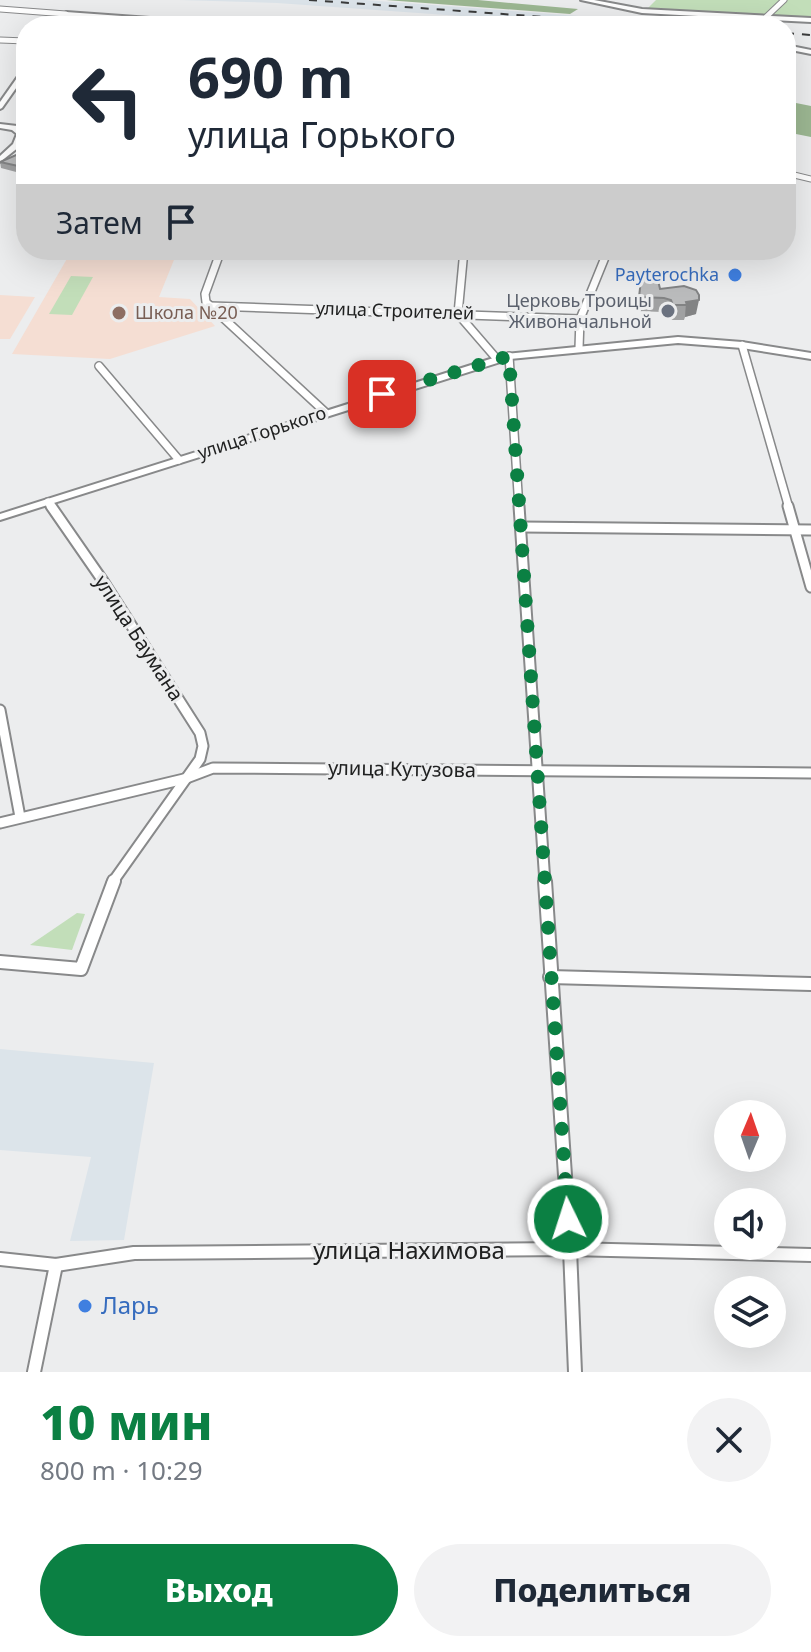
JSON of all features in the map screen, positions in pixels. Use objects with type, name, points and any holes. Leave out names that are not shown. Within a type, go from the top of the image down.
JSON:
[{"type":"main road","points":[[584,0],[642,11],[730,16]]},
{"type":"main road","points":[[66,14],[87,16]]},
{"type":"main road","points":[[0,107],[16,84]]},
{"type":"main road","points":[[0,160],[16,146]]},
{"type":"main road","name":"улица Горького","points":[[0,517],[496,358],[678,340],[742,345],[811,356]]},
{"type":"street","points":[[767,16],[784,0]]},
{"type":"street","points":[[0,9],[66,14]]},
{"type":"street","points":[[217,260],[205,294],[210,306],[325,412]]},
{"type":"street","points":[[463,260],[458,314],[496,358]]},
{"type":"street","points":[[579,348],[580,319],[604,260]]},
{"type":"street","name":"улица Строителей","points":[[210,306],[580,319]]},
{"type":"street","points":[[742,345],[811,587]]},
{"type":"street","points":[[509,356],[570,1249],[575,1372]]},
{"type":"street","points":[[99,366],[179,460]]},
{"type":"street","name":"улица Баумана","points":[[0,962],[81,969],[111,885],[200,759],[203,746],[200,733],[103,581],[48,502]]},
{"type":"street","points":[[522,527],[811,530]]},
{"type":"street","points":[[0,710],[20,817]]},
{"type":"street","name":"улица Кутузова","points":[[0,823],[184,779],[213,768],[811,773]]},
{"type":"street","points":[[550,977],[811,984]]},
{"type":"street","name":"улица Нахимова","points":[[0,1259],[56,1265],[134,1253],[570,1249],[811,1255]]},
{"type":"street","points":[[34,1372],[56,1265]]},
{"type":"shaded area","points":[[179,0],[365,0],[580,16],[462,16],[277,3]]},
{"type":"shaded area","name":"Школа №20","points":[[66,260],[174,260],[159,297],[190,299],[215,326],[110,359],[12,354]]},
{"type":"shaded area","points":[[0,295],[35,297],[10,339],[0,339]]},
{"type":"shaded area","points":[[0,1049],[154,1063],[124,1240],[70,1241],[91,1157],[0,1150]]},
{"type":"green space","points":[[386,0],[478,0],[578,9],[570,14]]},
{"type":"green space","points":[[656,0],[811,0],[811,18],[796,16],[647,9]]},
{"type":"green space","points":[[796,103],[811,106],[811,137],[796,134]]},
{"type":"green space","points":[[71,276],[93,277],[72,315],[49,314]]},
{"type":"green space","points":[[77,913],[85,914],[72,950],[30,945]]},
{"type":"building","points":[[16,155],[16,166],[0,162]]},
{"type":"building","points":[[641,280],[658,280],[660,289],[684,286],[696,290],[699,300],[686,302],[687,305],[673,305],[671,300],[664,298],[639,297]]},
{"type":"railway","points":[[309,0],[531,16]]},
{"type":"railway","points":[[796,34],[811,35]]},
{"type":"place","name":"Payterochka","points":[[735,275]]},
{"type":"place","name":"Церковь Троицы Живоначальной","points":[[668,311]]},
{"type":"place","name":"Школа №20","points":[[119,313]]},
{"type":"place","name":"Ларь","points":[[85,1306]]},
{"type":"route","points":[[382,394],[509,356],[568,1219]]}]
